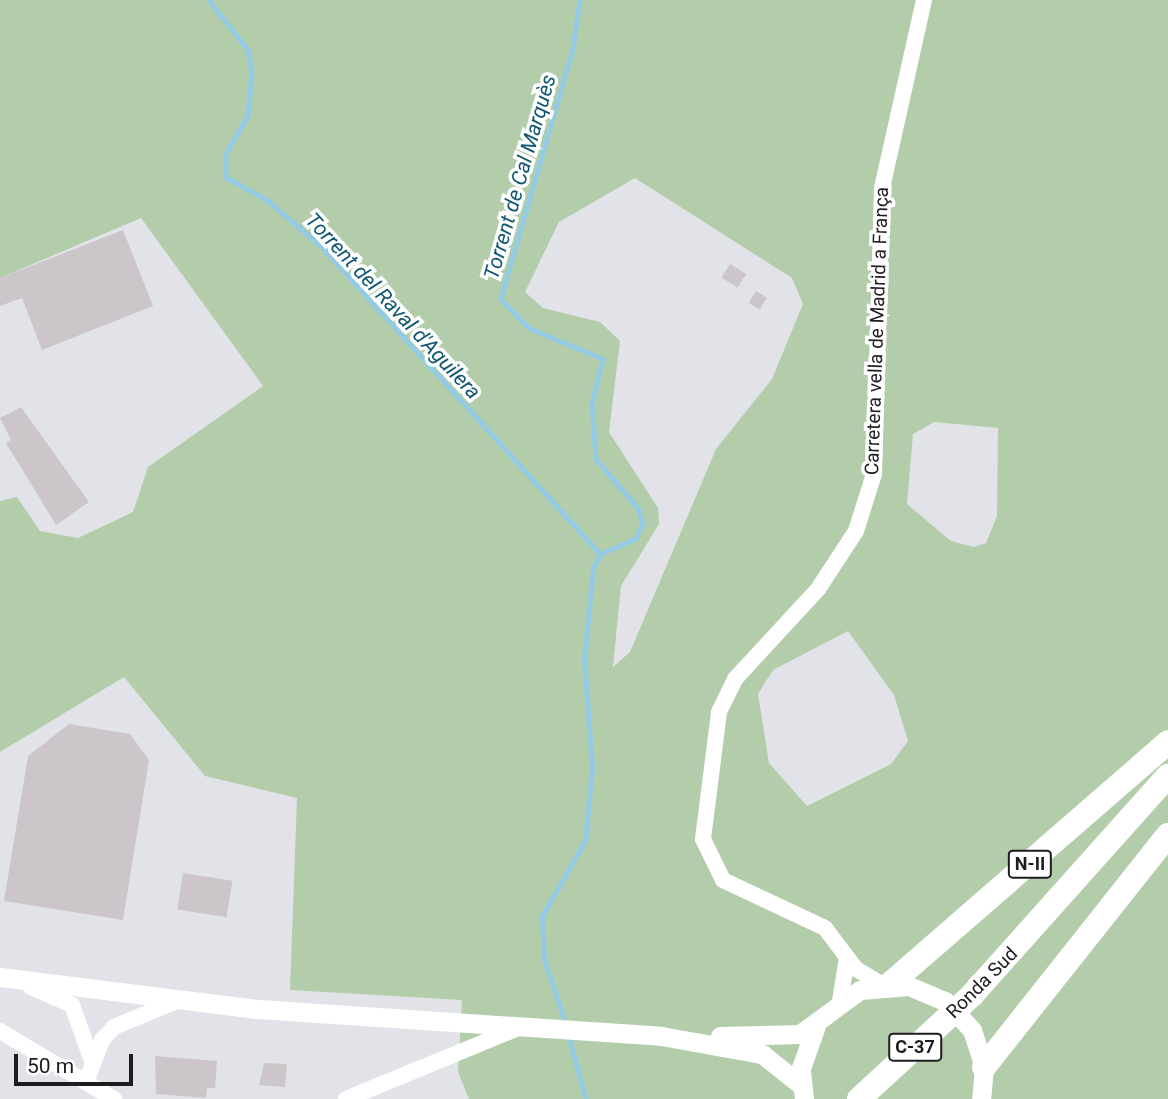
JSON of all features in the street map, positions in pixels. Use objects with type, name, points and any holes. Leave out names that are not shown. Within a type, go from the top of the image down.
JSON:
[{"type":"highway","name":"N-II","points":[[886,984],[1168,742]]},
{"type":"highway","name":"Ronda Sud","points":[[859,1099],[972,995],[1070,891],[1168,776]]},
{"type":"highway","name":"Ronda Sud","points":[[1070,891],[1168,797]]},
{"type":"highway","points":[[984,1067],[1168,835]]},
{"type":"street","name":"Carretera vella de Madrid a França","points":[[886,984],[847,958],[825,928],[723,880],[703,839],[719,712],[735,679],[826,577],[856,531],[874,474],[882,188],[924,0]]},
{"type":"street","points":[[840,1001],[847,958]]},
{"type":"street","points":[[3,977],[72,1005],[92,1061]]},
{"type":"street","name":"N-II","points":[[3,977],[181,1000],[661,1036],[762,1054],[802,1092]]},
{"type":"street","points":[[886,984],[928,991],[960,1014],[984,1067],[981,1099]]},
{"type":"street","name":"N-II","points":[[802,1092],[804,1051],[820,1020],[840,1001],[886,984]]},
{"type":"street","points":[[86,1082],[102,1040],[122,1021],[181,1000]]},
{"type":"street","name":"N-II","points":[[661,1036],[783,1036],[820,1020]]},
{"type":"street","points":[[346,1099],[523,1026]]},
{"type":"street","points":[[0,1031],[114,1099]]},
{"type":"green space","points":[[0,0],[1168,0],[1168,1099],[469,1099],[458,1072],[462,1000],[290,990],[297,798],[205,776],[124,677],[0,752],[0,501],[17,497],[40,531],[78,538],[133,512],[148,467],[263,386],[141,218],[0,278]],"holes":[[[635,178],[792,278],[803,304],[772,379],[716,449],[630,652],[613,667],[621,586],[659,524],[658,508],[609,432],[620,341],[600,322],[543,308],[525,292],[559,222]],[[934,422],[998,428],[997,516],[986,543],[974,547],[951,541],[907,504],[913,434]],[[848,631],[894,695],[908,741],[891,764],[807,806],[769,763],[758,694],[773,670]]]},
{"type":"building","points":[[123,230],[153,306],[42,350],[22,298],[0,306],[0,278]]},
{"type":"building","points":[[730,264],[746,274],[738,288],[722,278]]},
{"type":"building","points":[[756,291],[767,298],[760,310],[749,303]]},
{"type":"building","points":[[21,407],[89,502],[56,525],[6,443],[11,440],[0,418]]},
{"type":"building","points":[[69,724],[130,734],[149,760],[123,920],[4,901],[28,756]]},
{"type":"building","points":[[183,873],[232,881],[227,917],[177,910]]},
{"type":"building","points":[[155,1056],[217,1061],[215,1088],[207,1088],[206,1098],[156,1094]]},
{"type":"building","points":[[264,1063],[287,1064],[285,1087],[259,1085]]},
{"type":"waterway","name":"Torrent del Raval d'Aguilera","points":[[209,0],[248,50],[252,72],[248,116],[226,154],[226,177],[267,200],[322,247],[600,554]]},
{"type":"waterway","name":"Torrent de Cal Marquès","points":[[580,0],[573,49],[501,299],[529,328],[603,359],[592,403],[596,459],[638,508],[643,523],[636,539],[600,554]]},
{"type":"waterway","points":[[566,1026],[544,960],[542,916],[585,841],[592,768],[584,660],[593,568],[600,554]]},
{"type":"waterway","points":[[568,1034],[586,1099]]}]
